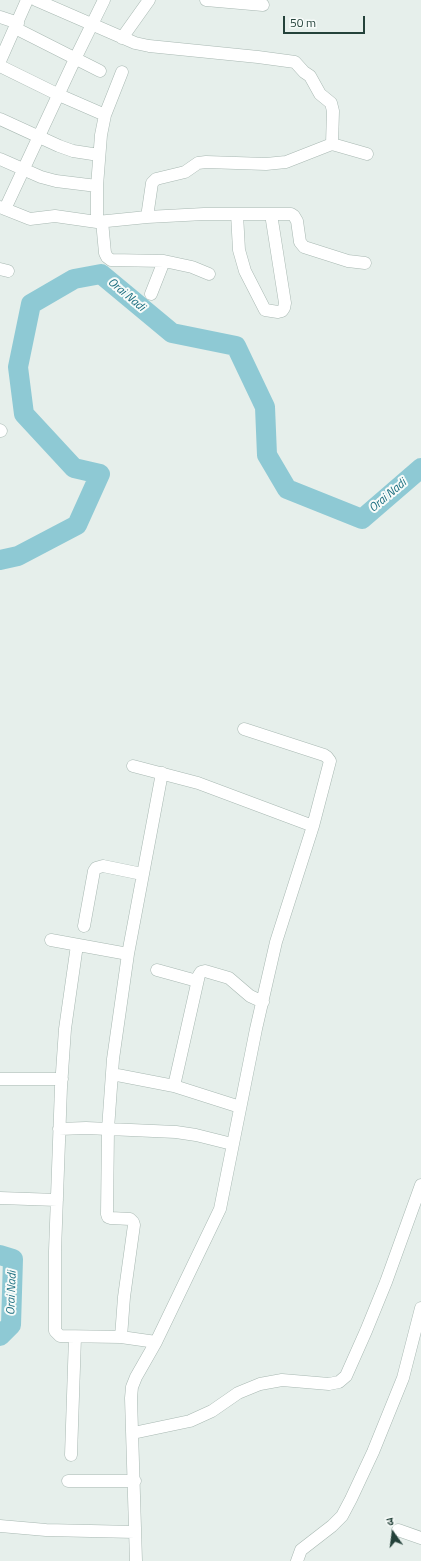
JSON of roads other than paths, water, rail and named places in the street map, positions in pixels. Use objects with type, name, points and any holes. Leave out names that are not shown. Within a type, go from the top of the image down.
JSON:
[{"type":"street","points":[[0,61],[28,0]]},
{"type":"street","points":[[36,0],[93,24],[135,44],[295,62],[310,76],[320,94],[331,103],[333,111],[332,144]]},
{"type":"street","points":[[104,0],[75,58],[39,138],[2,208],[30,219],[55,216],[100,222],[147,217],[204,214],[291,214],[294,216],[296,221],[300,242],[304,247],[348,260],[365,263]]},
{"type":"street","points":[[122,38],[146,3],[133,0]]},
{"type":"street","points":[[206,0],[263,5]]},
{"type":"street","points":[[0,17],[100,71]]},
{"type":"street","points":[[0,66],[59,95],[105,115]]},
{"type":"street","points":[[122,72],[105,115],[99,155],[97,186],[100,222],[107,257],[111,260],[164,261],[186,265],[209,274]]},
{"type":"street","points":[[0,119],[39,138],[73,151],[99,155]]},
{"type":"street","points":[[147,217],[150,187],[152,183],[156,179],[185,172],[198,163],[266,164],[286,162],[332,144],[367,154]]},
{"type":"street","points":[[0,159],[41,177],[56,181],[97,186]]},
{"type":"street","points":[[237,214],[239,250],[245,271],[265,310],[278,312],[284,308],[285,303],[271,214]]},
{"type":"street","points":[[151,294],[164,261]]},
{"type":"street","points":[[136,1561],[135,1482],[131,1398],[132,1388],[136,1377],[156,1342],[220,1209],[232,1144],[276,942],[313,826],[330,761],[328,757],[244,729]]},
{"type":"street","points":[[133,766],[198,783],[313,826]]},
{"type":"street","points":[[121,1337],[124,1297],[134,1225],[130,1220],[111,1218],[108,1217],[107,1214],[108,1129],[112,1074],[128,954],[162,773]]},
{"type":"street","points":[[84,926],[94,871],[96,868],[103,866],[142,874]]},
{"type":"street","points":[[51,940],[128,954]]},
{"type":"street","points":[[77,945],[65,1029],[59,1129],[55,1251],[55,1331],[60,1336],[121,1337],[156,1342]]},
{"type":"street","points":[[156,970],[197,981]]},
{"type":"street","points":[[174,1086],[200,972],[205,971],[229,978],[250,996],[263,1002]]},
{"type":"street","points":[[112,1074],[174,1086],[240,1107]]},
{"type":"street","points":[[0,1079],[62,1078]]},
{"type":"street","points":[[59,1129],[108,1129],[176,1132],[196,1135],[232,1144]]},
{"type":"street","points":[[133,1433],[190,1421],[212,1411],[238,1393],[260,1384],[282,1380],[329,1384],[339,1382],[346,1376],[386,1282],[421,1185]]},
{"type":"street","points":[[0,1198],[57,1200]]},
{"type":"street","points":[[297,1561],[301,1550],[332,1526],[342,1516],[374,1452],[403,1378],[421,1308]]},
{"type":"street","points":[[71,1455],[75,1337]]},
{"type":"street","points":[[68,1481],[135,1482]]},
{"type":"street","points":[[0,1526],[46,1530],[135,1532]]},
{"type":"street","points":[[398,1530],[421,1538]]},
{"type":"waterway","name":"Orai Nadi","points":[[0,560],[18,556],[77,525],[100,474],[74,468],[24,414],[18,367],[31,304],[74,279],[101,274],[172,333],[236,346],[265,407],[267,455],[287,489],[362,519],[421,468]]},
{"type":"waterway","name":"Orai Nadi","points":[[0,1255],[13,1259],[11,1325],[0,1336]]}]
